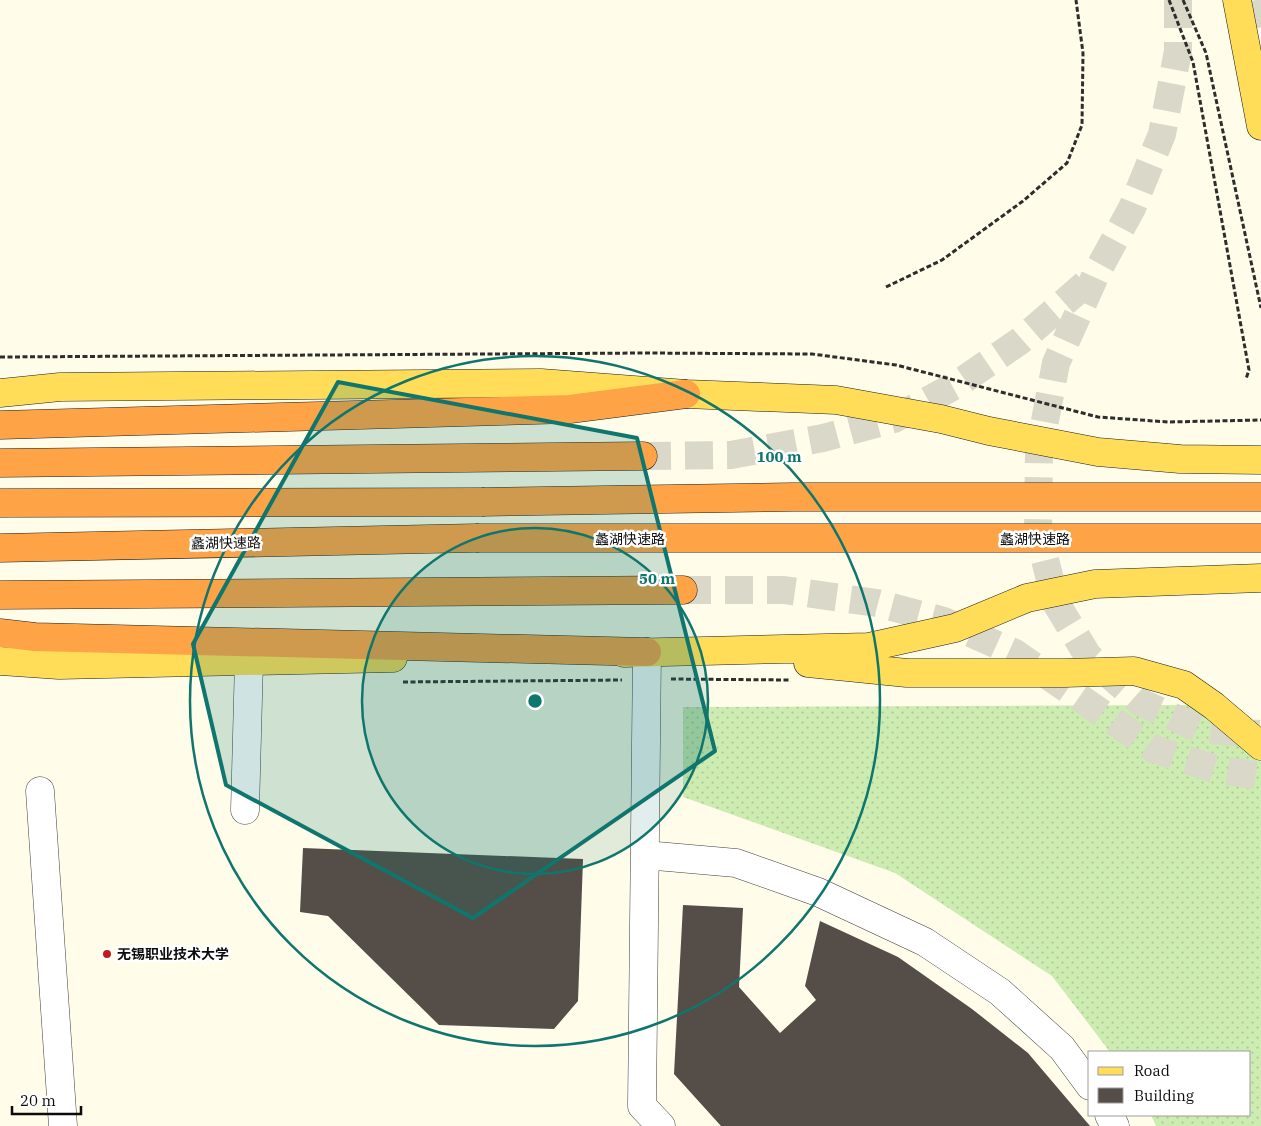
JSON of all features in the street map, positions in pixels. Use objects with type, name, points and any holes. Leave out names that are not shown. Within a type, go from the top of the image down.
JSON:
[{"type":"highway","points":[[0,425],[570,409],[686,394]]},
{"type":"highway","points":[[0,463],[643,456]]},
{"type":"highway","points":[[0,503],[482,502],[793,497],[1261,497]]},
{"type":"highway","name":"蠡湖快速路","points":[[0,548],[476,538],[1261,538]]},
{"type":"highway","points":[[0,595],[683,590]]},
{"type":"highway","points":[[0,633],[35,637],[647,652]]},
{"type":"main road","points":[[1237,0],[1261,126]]},
{"type":"main road","points":[[0,393],[60,388],[541,383],[686,394],[836,400],[941,419],[989,431],[1098,452],[1180,459],[1261,460]]},
{"type":"main road","points":[[0,660],[59,665],[869,647],[955,628],[1027,598],[1096,584],[1261,578]]},
{"type":"main road","points":[[700,651],[907,673],[1065,674],[1134,671],[1184,684],[1214,706],[1261,746]]},
{"type":"lane","points":[[647,652],[642,1106],[661,1126]]},
{"type":"lane","points":[[245,810],[250,661]]},
{"type":"lane","points":[[40,791],[63,1126]]},
{"type":"lane","points":[[645,855],[736,863],[818,892],[925,942],[1000,992],[1062,1048],[1088,1083]]},
{"type":"path","points":[[886,287],[942,260],[1023,201],[1067,163],[1082,125],[1083,53],[1076,0]]},
{"type":"path","points":[[1169,0],[1192,62],[1249,370],[1246,379]]},
{"type":"path","points":[[1183,0],[1206,53],[1261,308]]},
{"type":"path","points":[[398,682],[647,679],[797,680]]},
{"type":"highlighted area","points":[[338,382],[637,438],[715,751],[473,918],[226,785],[193,644]]},
{"type":"green space","points":[[1189,705],[1249,749],[1261,762],[1261,1126],[1156,1126],[1151,1116],[1251,1116],[1251,1051],[1109,1051],[1052,976],[895,873],[683,797],[683,707]]},
{"type":"building","points":[[303,848],[583,859],[578,1001],[554,1029],[439,1025],[328,916],[300,912]]},
{"type":"building","points":[[683,905],[743,908],[739,987],[780,1033],[816,1000],[805,986],[820,921],[898,957],[972,1009],[1028,1053],[1090,1126],[721,1126],[674,1074]]},
{"type":"tunnel","points":[[1178,0],[1178,51],[1162,134],[1132,208],[1096,274],[1056,363],[1039,452],[1038,532],[1056,603],[1088,656],[1140,702],[1200,729],[1259,734]]},
{"type":"tunnel","points":[[1256,0],[1261,28]]},
{"type":"tunnel","points":[[643,456],[731,455],[823,438],[894,419],[956,385],[1020,341],[1090,280]]},
{"type":"tunnel","points":[[683,590],[784,590],[877,603],[944,621],[1015,653],[1154,749],[1215,769],[1261,776]]},
{"type":"place","name":"无锡职业技术大学","points":[[107,954]]}]
